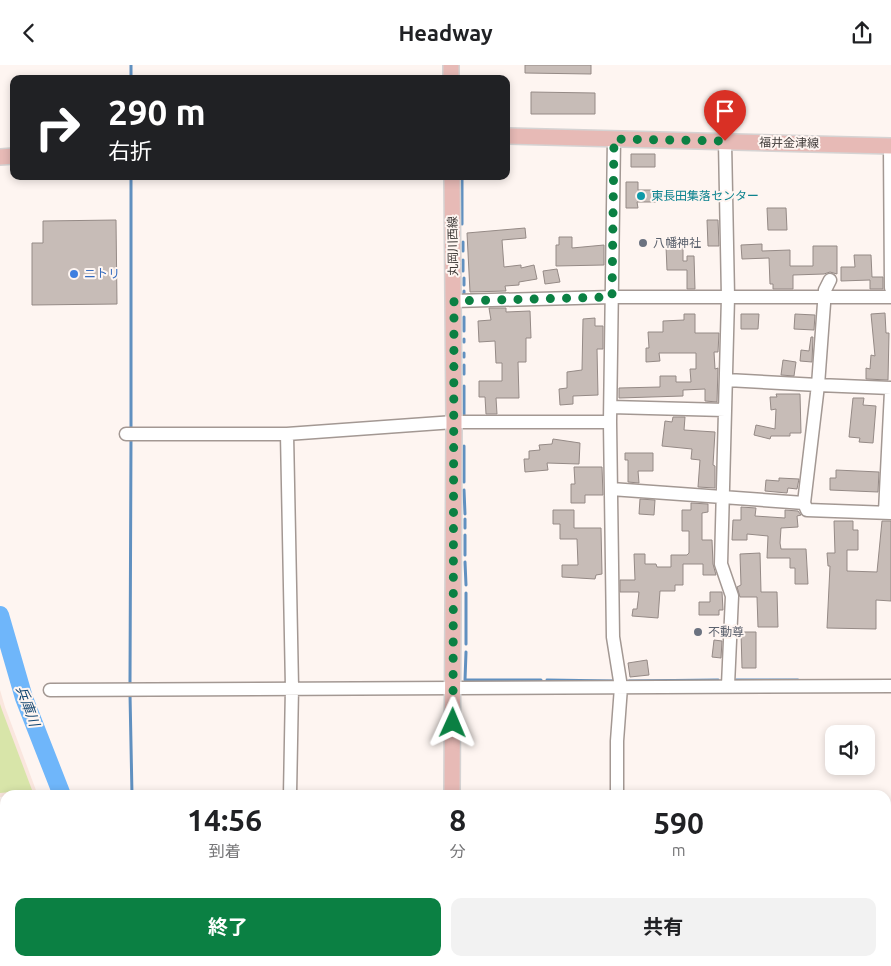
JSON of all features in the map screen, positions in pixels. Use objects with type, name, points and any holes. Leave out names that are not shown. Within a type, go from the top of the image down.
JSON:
[{"type":"main road","name":"福井金津線","points":[[510,136],[890,146]]},
{"type":"main road","name":"丸岡川西線","points":[[452,180],[454,423],[452,790]]},
{"type":"street","points":[[614,139],[610,422],[613,637],[621,687],[617,741],[617,790]]},
{"type":"street","points":[[725,141],[728,297],[721,564],[732,596],[728,685]]},
{"type":"street","points":[[890,146],[891,288]]},
{"type":"street","points":[[806,506],[826,298],[825,290],[830,280]]},
{"type":"street","points":[[454,301],[612,297],[891,297]]},
{"type":"street","points":[[611,489],[888,512],[891,391],[726,380]]},
{"type":"street","points":[[611,407],[726,410]]},
{"type":"street","points":[[126,434],[287,434],[454,423],[610,422]]},
{"type":"street","points":[[287,434],[292,687],[290,790]]},
{"type":"street","points":[[50,690],[292,687],[891,686]]},
{"type":"shaded area","points":[[0,690],[36,790],[0,790]]},
{"type":"green space","points":[[0,704],[32,790],[0,790]]},
{"type":"building","points":[[525,65],[591,65],[591,74],[525,73]]},
{"type":"building","points":[[531,92],[595,93],[595,114],[531,114]]},
{"type":"building","points":[[631,154],[655,154],[655,167],[631,167]]},
{"type":"building","name":"東長田集落センター","points":[[626,182],[638,182],[638,190],[656,190],[656,202],[637,202],[638,208],[626,208]]},
{"type":"building","points":[[767,208],[786,208],[787,230],[768,230]]},
{"type":"building","name":"ニトリ","points":[[116,220],[117,304],[32,305],[32,243],[43,243],[43,221]]},
{"type":"building","points":[[707,220],[718,220],[719,246],[708,246]]},
{"type":"building","points":[[525,228],[526,238],[502,240],[504,267],[521,265],[521,268],[534,265],[537,279],[519,282],[519,285],[505,286],[506,291],[470,292],[467,233]]},
{"type":"building","points":[[559,237],[572,237],[572,248],[604,245],[604,265],[556,266],[556,245],[559,245]]},
{"type":"building","points":[[762,244],[762,251],[790,250],[790,266],[813,266],[813,246],[837,246],[837,274],[830,272],[824,274],[793,275],[793,289],[773,289],[773,284],[770,284],[769,258],[742,259],[741,245]]},
{"type":"building","points":[[666,246],[683,246],[683,261],[687,261],[687,256],[694,256],[695,289],[687,289],[687,270],[667,270]]},
{"type":"building","points":[[854,255],[871,255],[872,277],[883,277],[883,289],[870,289],[870,280],[841,281],[841,267],[855,267]]},
{"type":"building","points":[[557,269],[560,282],[545,284],[543,271]]},
{"type":"building","points":[[489,308],[506,308],[506,312],[530,311],[531,338],[526,338],[526,362],[518,362],[519,398],[496,398],[497,414],[486,414],[485,397],[479,397],[479,381],[502,381],[502,363],[496,363],[495,341],[479,342],[478,321],[491,320]]},
{"type":"building","points":[[885,313],[886,333],[889,333],[888,380],[866,379],[866,368],[870,369],[871,355],[875,356],[871,314]]},
{"type":"building","points":[[684,314],[695,314],[695,333],[719,333],[718,352],[714,352],[715,369],[718,368],[717,402],[705,401],[705,389],[683,390],[683,396],[619,398],[619,388],[660,387],[660,376],[676,376],[676,382],[691,382],[690,369],[696,369],[696,353],[659,353],[660,361],[646,362],[646,348],[649,348],[648,332],[663,332],[663,321],[684,320]]},
{"type":"building","points":[[741,314],[759,314],[758,329],[741,329]]},
{"type":"building","points":[[795,314],[815,315],[814,330],[794,329]]},
{"type":"building","points":[[595,318],[595,326],[603,326],[603,349],[597,349],[598,395],[573,396],[573,404],[560,405],[559,389],[567,388],[567,372],[582,370],[583,319]]},
{"type":"building","points":[[811,337],[813,337],[812,362],[800,361],[801,350],[809,351]]},
{"type":"building","points":[[783,360],[796,362],[794,376],[781,375]]},
{"type":"building","points":[[776,394],[800,394],[801,433],[790,433],[790,436],[771,436],[770,439],[754,435],[756,425],[775,429],[776,409],[771,410],[770,397],[777,397]]},
{"type":"building","points":[[853,398],[864,398],[863,405],[876,406],[873,443],[859,442],[860,438],[849,437]]},
{"type":"building","points":[[673,417],[685,417],[684,430],[715,432],[713,465],[715,466],[715,488],[698,487],[700,460],[691,459],[692,449],[662,446],[665,421],[672,422]]},
{"type":"building","points":[[553,439],[580,443],[579,464],[547,463],[548,470],[525,472],[524,459],[529,459],[529,451],[540,450],[539,445],[552,444]]},
{"type":"building","points":[[625,453],[653,453],[653,471],[638,471],[639,483],[628,482],[628,460],[625,460]]},
{"type":"building","points":[[574,467],[602,467],[603,495],[585,495],[585,503],[571,503],[571,484],[575,484]]},
{"type":"building","points":[[836,470],[879,472],[878,492],[830,490],[830,478],[836,478]]},
{"type":"building","points":[[779,478],[799,479],[797,489],[788,488],[787,493],[765,491],[766,480],[779,481]]},
{"type":"building","points":[[640,499],[655,500],[654,515],[639,514]]},
{"type":"building","points":[[691,503],[708,504],[708,512],[702,513],[702,540],[712,540],[713,564],[716,575],[703,575],[703,564],[683,564],[683,585],[675,585],[675,591],[660,591],[658,618],[632,616],[633,609],[637,609],[639,592],[620,592],[620,580],[635,580],[634,554],[645,554],[645,564],[656,564],[657,567],[671,567],[671,555],[687,555],[689,553],[689,531],[682,531],[682,510],[691,510]]},
{"type":"building","points":[[741,507],[756,508],[755,516],[785,518],[785,510],[798,511],[801,515],[797,516],[798,527],[781,528],[780,543],[781,549],[806,549],[808,584],[795,584],[795,568],[790,568],[790,558],[767,558],[768,536],[747,534],[747,540],[732,540],[733,520],[741,520]]},
{"type":"building","points":[[553,510],[574,510],[574,528],[601,528],[602,574],[596,575],[595,579],[562,577],[562,565],[578,565],[577,539],[560,539],[560,524],[553,524]]},
{"type":"building","points":[[834,521],[853,521],[853,530],[858,530],[858,550],[847,550],[847,571],[877,572],[882,521],[891,521],[891,601],[876,600],[876,629],[827,628],[830,566],[828,566],[827,553],[835,553]]},
{"type":"building","points":[[760,553],[761,592],[777,592],[778,627],[758,627],[757,597],[740,597],[737,587],[741,585],[740,554]]},
{"type":"building","points":[[710,592],[722,592],[723,610],[719,610],[719,615],[699,615],[699,602],[710,602]]},
{"type":"building","points":[[741,632],[756,632],[756,668],[742,668]]},
{"type":"building","points":[[714,640],[722,641],[721,658],[712,657]]},
{"type":"building","points":[[647,660],[649,675],[630,677],[628,663]]},
{"type":"waterway","points":[[131,65],[131,75]]},
{"type":"waterway","points":[[131,180],[131,428]]},
{"type":"waterway","points":[[462,180],[462,224]]},
{"type":"waterway","points":[[463,242],[463,251]]},
{"type":"waterway","points":[[463,260],[463,271]]},
{"type":"waterway","points":[[464,278],[464,285]]},
{"type":"waterway","points":[[464,317],[464,331]]},
{"type":"waterway","points":[[464,365],[464,374]]},
{"type":"waterway","points":[[464,386],[464,418]]},
{"type":"waterway","points":[[130,683],[131,437]]},
{"type":"waterway","points":[[464,446],[464,482]]},
{"type":"waterway","points":[[464,490],[465,514]]},
{"type":"waterway","points":[[465,519],[465,528]]},
{"type":"waterway","points":[[465,535],[465,555]]},
{"type":"waterway","points":[[465,562],[466,585]]},
{"type":"waterway","points":[[466,593],[466,644]]},
{"type":"waterway","name":"兵庫川","points":[[0,615],[24,698],[60,790]]},
{"type":"waterway","points":[[466,652],[465,680],[541,680]]},
{"type":"waterway","points":[[547,680],[613,681]]},
{"type":"waterway","points":[[629,681],[718,680]]},
{"type":"waterway","points":[[736,680],[798,680]]},
{"type":"waterway","points":[[130,694],[132,790]]},
{"type":"place","name":"東長田集落センター","points":[[641,196]]},
{"type":"place","name":"八幡神社","points":[[643,243]]},
{"type":"place","name":"ニトリ","points":[[74,274]]},
{"type":"place","name":"不動尊","points":[[698,632]]},
{"type":"route","points":[[453,723],[454,301],[612,297],[614,139],[725,141]]}]
